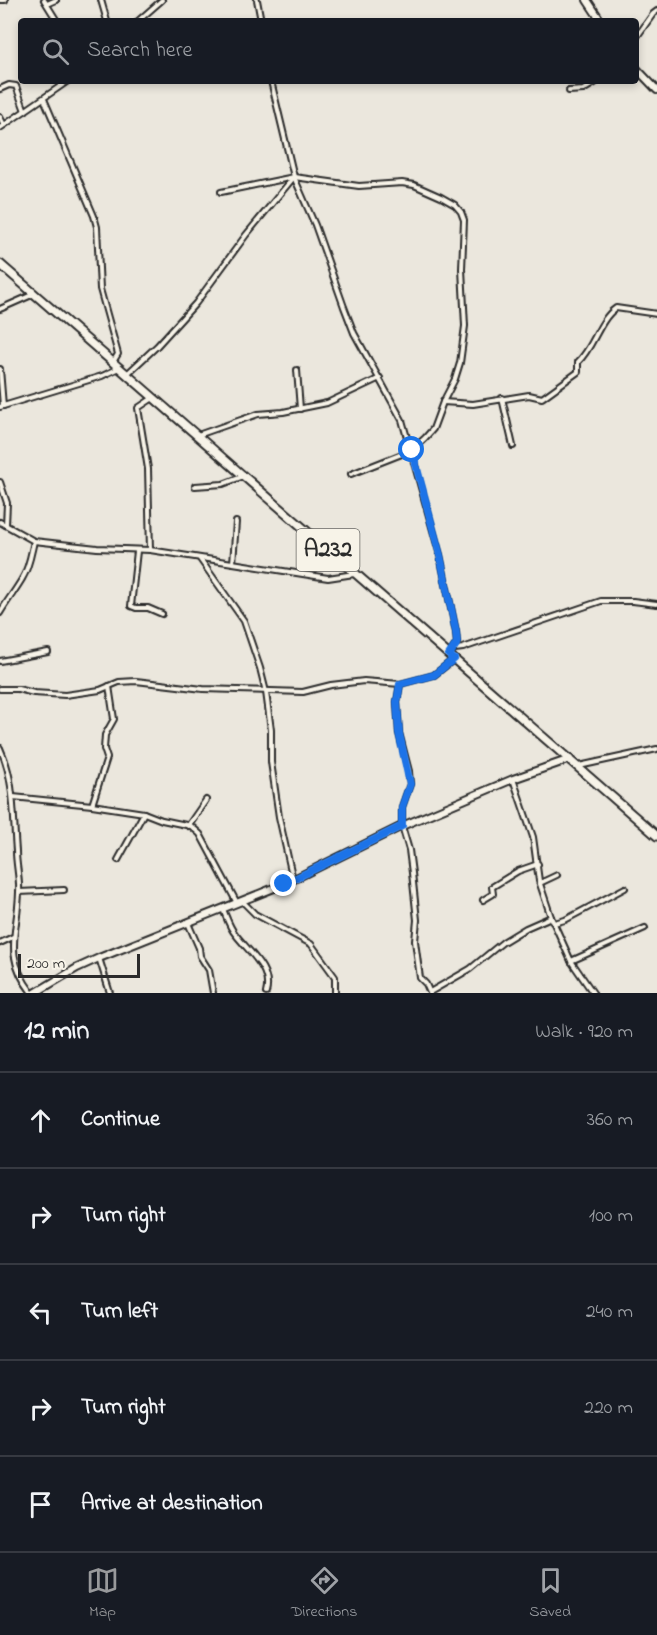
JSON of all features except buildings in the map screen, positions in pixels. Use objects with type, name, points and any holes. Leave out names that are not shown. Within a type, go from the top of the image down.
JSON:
[{"type":"main road","name":"A232","points":[[0,264],[355,573],[453,654],[657,836]]},
{"type":"street","points":[[0,0],[5,0]]},
{"type":"street","points":[[55,18],[46,2],[56,0]]},
{"type":"street","points":[[101,0],[106,18]]},
{"type":"street","points":[[141,18],[162,0]]},
{"type":"street","points":[[257,0],[260,18]]},
{"type":"street","points":[[587,0],[599,18]]},
{"type":"street","points":[[639,34],[657,11]]},
{"type":"street","points":[[639,71],[657,90]]},
{"type":"street","points":[[0,117],[2,127],[64,84]]},
{"type":"street","points":[[272,84],[294,177],[315,225],[354,333],[402,420],[412,450],[440,555],[456,632],[457,643],[453,654]]},
{"type":"street","points":[[569,91],[583,90],[593,84]]},
{"type":"street","points":[[0,89],[9,85],[16,86],[25,111]]},
{"type":"street","points":[[44,99],[71,165],[90,201],[97,227],[100,289],[118,354],[113,362]]},
{"type":"street","points":[[127,374],[157,346],[196,303],[246,235],[294,177]]},
{"type":"street","points":[[221,192],[294,177],[359,186],[387,183],[414,185],[455,205],[461,212],[464,220],[462,268],[465,326],[460,363],[455,379],[433,429],[412,450],[351,474]]},
{"type":"street","points":[[0,309],[34,294]]},
{"type":"street","points":[[443,402],[473,404],[529,395],[542,398],[578,372],[578,362],[616,308],[657,314]]},
{"type":"street","points":[[0,369],[2,407],[102,376],[120,368]]},
{"type":"street","points":[[297,370],[300,409]]},
{"type":"street","points":[[198,435],[258,414],[327,403],[380,378]]},
{"type":"street","points":[[150,550],[148,469],[138,408],[154,397]]},
{"type":"street","points":[[502,398],[513,446]]},
{"type":"street","points":[[195,486],[223,484],[244,476]]},
{"type":"street","points":[[0,482],[7,503],[6,525]]},
{"type":"street","points":[[0,522],[34,542],[137,551],[150,550],[328,578],[344,577],[355,573]]},
{"type":"street","points":[[232,563],[236,522]]},
{"type":"street","points":[[0,613],[10,594],[23,578],[34,542]]},
{"type":"street","points":[[137,551],[131,606],[148,608],[162,614]]},
{"type":"street","points":[[200,559],[244,621],[260,668],[266,692],[272,738],[271,762],[279,817],[293,880]]},
{"type":"street","points":[[0,689],[65,695],[100,690],[136,681],[202,689],[266,692],[303,692],[331,685],[364,681],[400,684],[434,675],[453,654],[463,648],[602,601],[657,604]]},
{"type":"street","points":[[0,661],[48,652]]},
{"type":"street","points":[[400,684],[397,702],[399,733],[410,784],[402,807],[402,826],[409,850],[412,873],[417,920],[415,941],[420,978],[430,992],[470,969],[503,942],[551,917]]},
{"type":"street","points":[[92,805],[106,758],[105,735],[114,719],[109,686]]},
{"type":"street","points":[[0,748],[8,768],[13,797],[19,892],[13,937],[18,970],[33,993],[99,958],[240,903],[293,880],[402,826],[513,779],[570,759]]},
{"type":"street","points":[[578,766],[657,749]]},
{"type":"street","points":[[513,779],[533,837],[540,884],[551,917],[571,961],[593,993]]},
{"type":"street","points":[[13,797],[144,813],[188,826],[200,834],[240,903],[255,914],[311,944],[335,977],[335,993]]},
{"type":"street","points":[[188,826],[206,800]]},
{"type":"street","points":[[118,860],[144,813]]},
{"type":"street","points":[[483,900],[493,894],[492,886],[518,871],[538,864]]},
{"type":"street","points":[[540,884],[556,875]]},
{"type":"street","points":[[554,923],[565,920],[625,888]]},
{"type":"street","points":[[19,892],[64,890]]},
{"type":"street","points":[[223,909],[232,930],[262,966],[268,981],[266,993]]},
{"type":"street","points":[[188,922],[200,956],[209,970],[213,993]]},
{"type":"street","points":[[571,961],[645,928]]},
{"type":"street","points":[[0,942],[13,937]]},
{"type":"street","points":[[99,958],[110,993]]},
{"type":"route","points":[[284,884],[402,826],[402,807],[410,784],[399,733],[397,702],[400,684],[434,675],[454,659],[449,655],[457,643],[456,632],[440,555],[412,450]]}]
